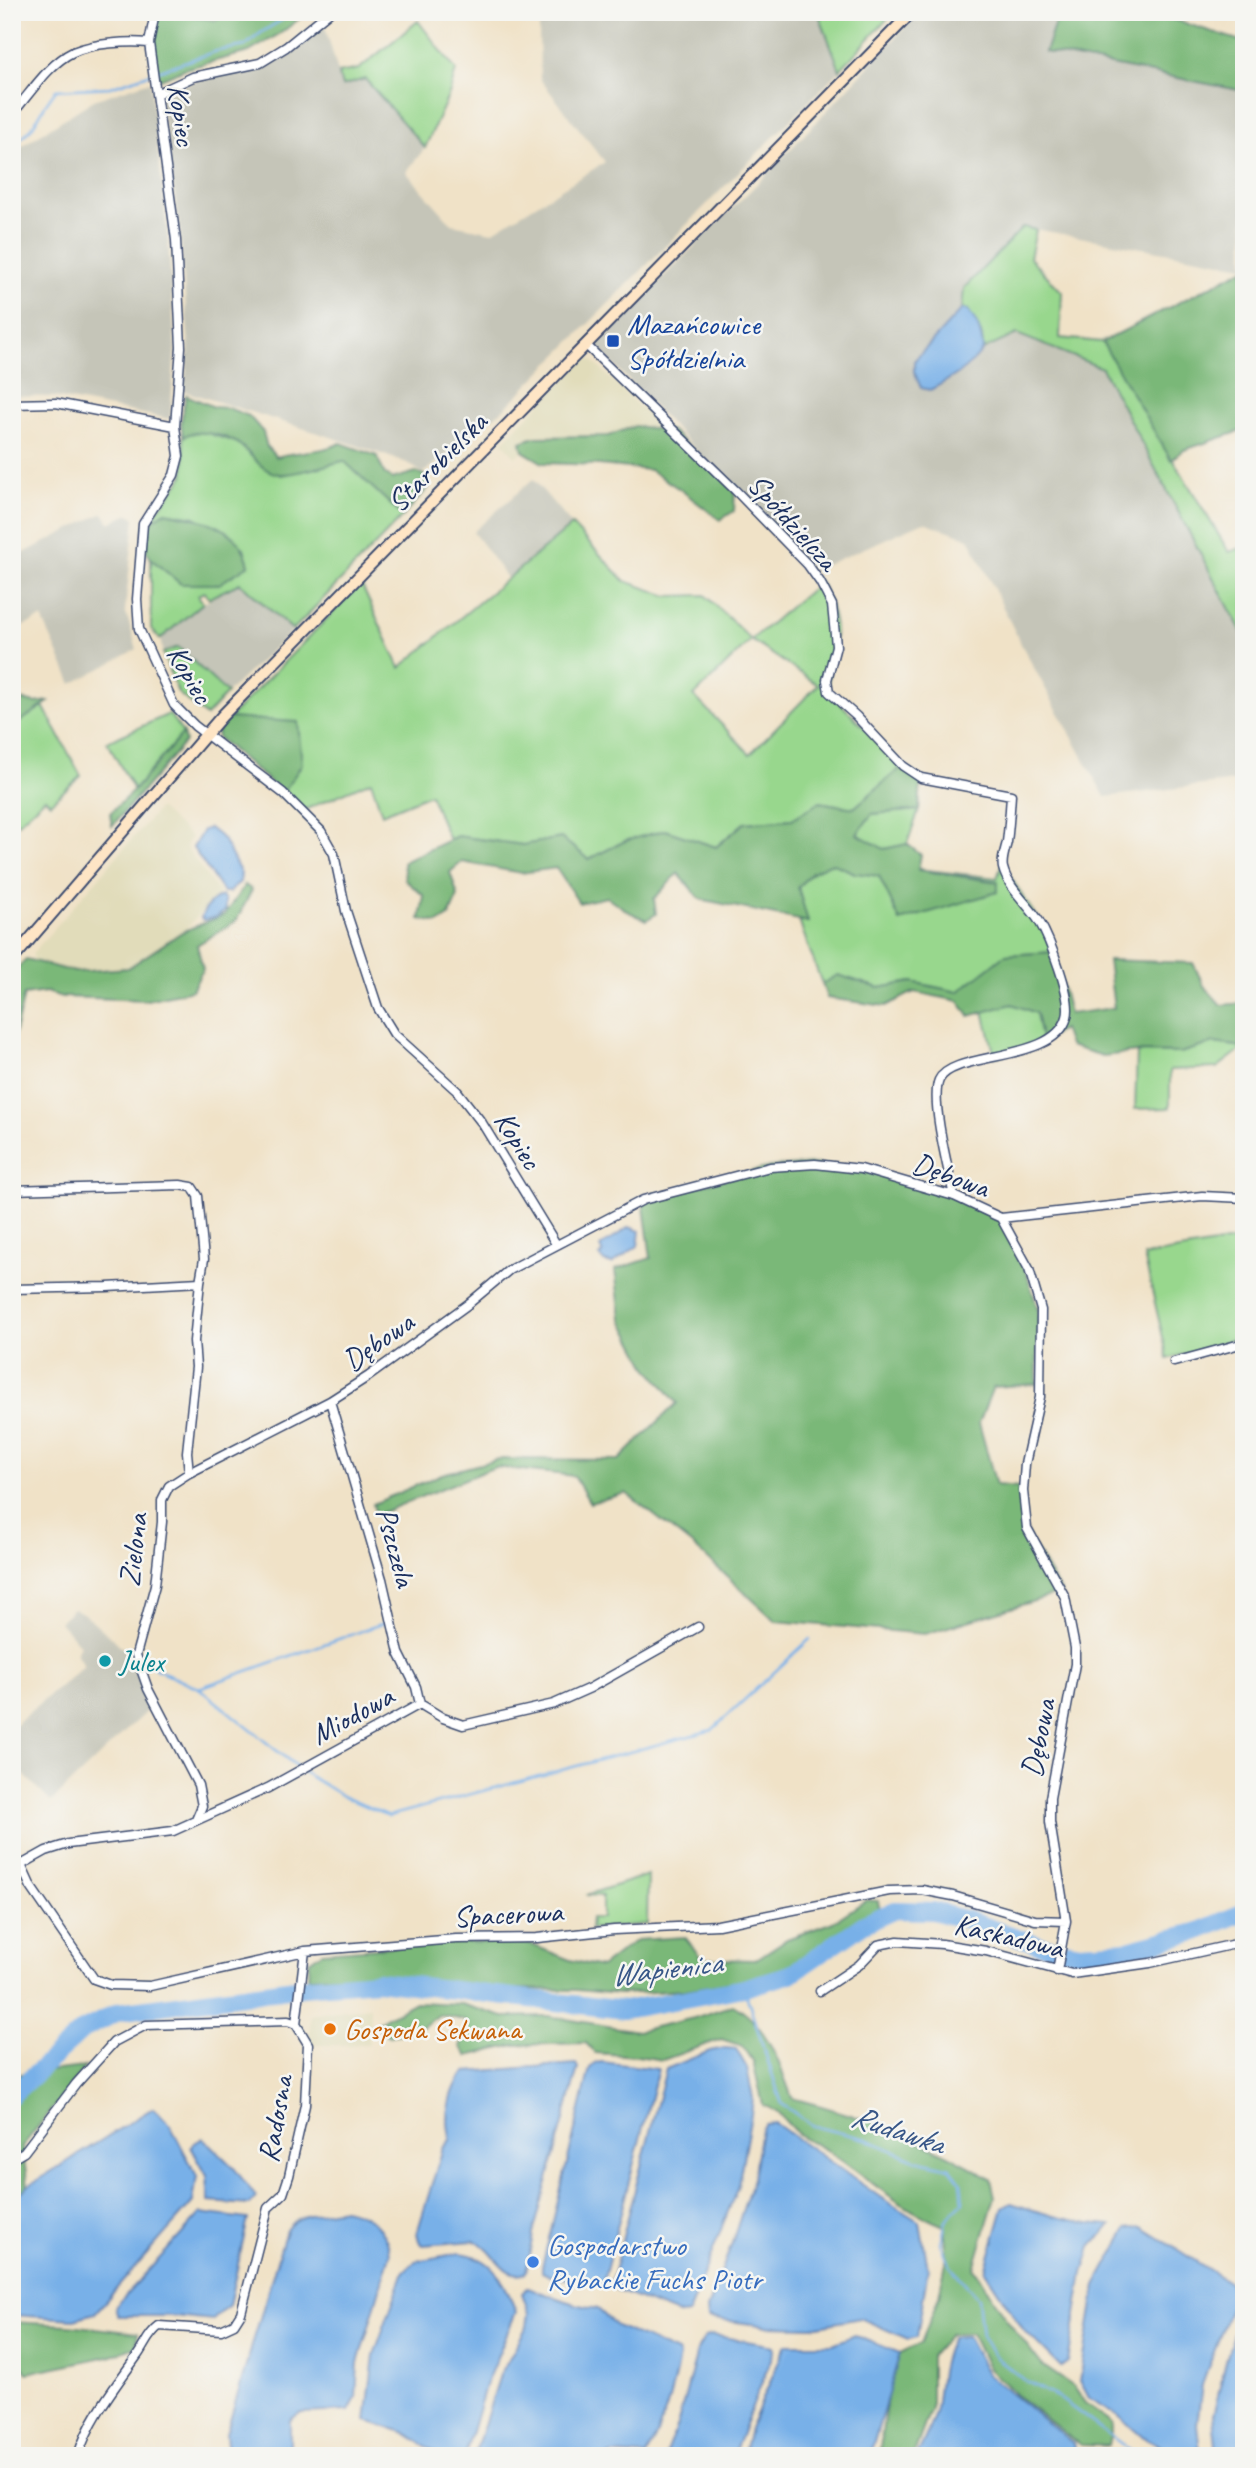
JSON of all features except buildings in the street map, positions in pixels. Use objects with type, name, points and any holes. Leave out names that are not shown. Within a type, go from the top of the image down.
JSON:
[{"type":"street","name":"Kopiec","points":[[158,12],[154,18],[149,43],[176,240],[181,347],[174,426],[179,456],[174,475],[143,524],[137,599],[139,629],[174,705],[205,734],[282,793],[321,831],[334,854],[346,911],[378,1008],[394,1034],[457,1091],[482,1123],[556,1244]]},
{"type":"street","points":[[156,94],[193,77],[260,64],[329,12]]},
{"type":"street","name":"Starobielska","points":[[12,960],[205,734],[912,12]]},
{"type":"street","points":[[12,114],[44,77],[74,52],[123,41],[149,43]]},
{"type":"street","name":"Spółdzielcza","points":[[586,345],[735,490],[808,565],[820,582],[832,605],[836,646],[827,680],[830,692],[903,766],[921,778],[1011,794],[1007,842],[1002,864],[1006,877],[1039,921],[1054,952],[1069,1014],[1063,1028],[1050,1040],[950,1069],[939,1079],[936,1099],[954,1196]]},
{"type":"street","points":[[12,404],[55,403],[174,426]]},
{"type":"street","points":[[12,940],[22,949]]},
{"type":"street","name":"Dębowa","points":[[189,1473],[330,1401],[456,1313],[509,1270],[643,1200],[770,1167],[815,1164],[861,1169],[954,1196],[1002,1218],[1029,1269],[1041,1310],[1040,1397],[1025,1464],[1023,1491],[1027,1528],[1065,1597],[1075,1648],[1049,1798],[1050,1822],[1066,1921],[1057,1971]]},
{"type":"street","points":[[12,1190],[180,1185],[192,1187],[198,1196],[204,1259],[194,1340],[196,1367],[187,1452],[189,1473]]},
{"type":"street","points":[[1002,1218],[1202,1196],[1244,1198]]},
{"type":"street","points":[[12,1289],[200,1282]]},
{"type":"street","points":[[1174,1362],[1244,1343]]},
{"type":"street","name":"Pszczela","points":[[330,1401],[382,1578],[398,1653],[416,1687],[419,1704]]},
{"type":"street","name":"Zielona","points":[[189,1473],[169,1486],[162,1500],[155,1585],[136,1655],[148,1689],[198,1785],[202,1806],[196,1821]]},
{"type":"street","name":"Miodowa","points":[[17,1864],[68,1844],[173,1831],[268,1788],[419,1704],[443,1718],[463,1725],[554,1704],[590,1688],[698,1626]]},
{"type":"street","name":"Spacerowa","points":[[17,1864],[94,1979],[111,1985],[150,1986],[305,1951],[456,1939],[537,1938],[614,1930],[718,1925],[889,1891],[922,1891],[950,1895],[1035,1920],[1066,1921]]},
{"type":"street","name":"Kaskadowa","points":[[820,1991],[859,1965],[878,1945],[898,1941],[986,1951],[1072,1974],[1150,1963],[1244,1942]]},
{"type":"street","points":[[12,2159],[24,2152],[76,2084],[114,2042],[146,2025],[288,2021],[296,2024],[305,1951]]},
{"type":"street","name":"Radosna","points":[[78,2456],[100,2409],[143,2347],[149,2333],[159,2326],[221,2330],[234,2324],[241,2313],[268,2208],[283,2194],[289,2176],[305,2105],[308,2044],[296,2024]]},
{"type":"shaded area","points":[[548,12],[818,12],[840,70],[504,409],[423,473],[407,463],[350,443],[184,391],[189,348],[180,231],[160,96],[195,81],[263,68],[287,53],[324,23],[342,86],[365,79],[425,148],[406,172],[452,224],[492,232],[605,162],[540,79],[539,26]]},
{"type":"shaded area","points":[[920,12],[1043,12],[1056,20],[1046,52],[1244,91],[1244,266],[1023,227],[964,288],[962,309],[914,361],[914,372],[969,367],[983,350],[1017,334],[1102,368],[1244,636],[1244,780],[1105,797],[1021,644],[969,538],[924,522],[812,571],[595,345],[770,171]]},
{"type":"shaded area","points":[[150,81],[168,240],[175,347],[170,419],[54,397],[12,396],[12,152],[94,100]]},
{"type":"shaded area","points":[[583,360],[592,360],[638,406],[672,431],[635,426],[608,436],[535,437],[521,442],[523,451],[515,457],[503,442]]},
{"type":"shaded area","points":[[533,479],[572,525],[508,579],[473,532]]},
{"type":"shaded area","points":[[103,513],[110,523],[129,514],[135,518],[125,610],[137,649],[72,684],[42,618],[12,631],[12,559]]},
{"type":"shaded area","points":[[240,583],[293,630],[227,693],[178,647],[163,653],[160,639],[203,603]]},
{"type":"shaded area","points":[[159,808],[191,837],[186,847],[219,893],[177,939],[132,969],[71,975],[37,967],[32,954]]},
{"type":"shaded area","points":[[73,1608],[86,1615],[133,1657],[139,1678],[153,1705],[51,1802],[12,1763],[12,1727],[84,1666],[76,1653],[80,1645],[60,1622]]},
{"type":"shaded area","points":[[370,2007],[369,2045],[310,2045],[310,2015]]},
{"type":"green space","points":[[163,12],[191,12],[192,16],[215,20],[227,12],[308,12],[281,33],[249,52],[184,69],[158,80],[154,37],[155,28]]},
{"type":"green space","points":[[818,12],[894,12],[840,70]]},
{"type":"green space","points":[[1043,12],[1150,12],[1244,42],[1244,91],[1045,52],[1056,20]]},
{"type":"green space","points":[[418,21],[456,70],[450,92],[425,148],[365,79],[342,86],[338,73],[359,69]]},
{"type":"green space","points":[[1023,227],[1036,230],[1030,258],[1062,292],[1060,338],[1102,342],[1229,552],[1244,547],[1244,636],[1102,368],[1017,334],[983,350],[982,335],[968,310],[962,309],[964,288]]},
{"type":"green space","points":[[1244,269],[1244,430],[1184,450],[1171,460],[1102,342]]},
{"type":"green space","points":[[186,395],[214,407],[228,408],[249,416],[263,432],[267,447],[276,457],[341,443],[377,456],[384,473],[392,479],[416,472],[424,475],[429,487],[403,516],[344,461],[293,473],[272,472],[228,438],[204,433],[183,437],[181,423]]},
{"type":"green space","points":[[635,426],[672,431],[735,490],[734,511],[720,520],[650,470],[543,463],[523,451],[521,442],[535,437],[608,436]]},
{"type":"green space","points":[[204,432],[238,443],[250,455],[281,475],[344,460],[403,516],[293,630],[240,583],[209,598],[204,592],[198,595],[203,603],[160,639],[151,629],[151,559],[181,584],[249,565],[244,548],[195,517],[166,512],[159,517],[153,516],[183,477],[183,437],[189,433]]},
{"type":"green space","points":[[165,512],[205,521],[228,532],[244,551],[249,565],[219,584],[181,584],[151,559],[145,549],[152,521]]},
{"type":"green space","points":[[572,525],[625,581],[668,596],[705,595],[751,640],[820,582],[831,608],[835,629],[829,692],[903,766],[854,808],[820,802],[792,819],[744,823],[716,847],[665,830],[625,841],[589,859],[561,838],[523,845],[457,836],[449,840],[430,794],[382,814],[371,781],[302,811],[283,793],[255,721],[229,718],[361,584],[400,668]],"holes":[[[751,640],[818,685],[750,754],[694,696]]]},
{"type":"green space","points":[[178,647],[227,693],[206,716],[178,693],[163,653]]},
{"type":"green space","points":[[12,695],[14,698],[35,703],[50,701],[12,727]]},
{"type":"green space","points":[[43,706],[81,776],[50,803],[45,798],[17,824],[12,817],[12,727]]},
{"type":"green space","points":[[169,714],[183,733],[134,790],[107,742]]},
{"type":"green space","points":[[229,718],[298,722],[302,764],[283,793],[218,738],[217,732]]},
{"type":"green space","points":[[183,733],[185,742],[112,826],[110,813],[134,790]]},
{"type":"green space","points":[[903,766],[921,778],[919,810],[872,814],[857,834],[884,849],[907,844],[921,855],[918,870],[998,882],[998,892],[900,921],[879,876],[855,873],[832,863],[812,872],[798,887],[808,922],[700,899],[678,873],[654,899],[656,914],[646,920],[607,897],[579,903],[556,868],[521,873],[462,862],[450,872],[458,896],[449,916],[438,923],[420,919],[424,896],[405,880],[403,862],[457,836],[523,845],[561,838],[589,859],[625,841],[665,830],[716,847],[744,823],[792,819],[820,802],[854,808]]},
{"type":"green space","points":[[919,810],[907,844],[884,849],[857,834],[872,814]]},
{"type":"green space","points":[[832,863],[855,873],[997,881],[918,869],[997,878],[1002,864],[1039,921],[1054,952],[1006,955],[958,992],[912,982],[879,988],[838,975],[822,984],[799,921],[807,922],[798,887],[812,872]]},
{"type":"green space","points":[[245,885],[252,890],[236,921],[197,945],[203,969],[192,990],[147,1000],[62,997],[46,992],[24,995],[12,1044],[12,974],[26,959],[75,972],[128,968],[182,932],[224,915]]},
{"type":"green space","points":[[1054,952],[1069,1014],[1114,1008],[1108,960],[1193,963],[1204,986],[1221,1005],[1244,1003],[1244,1047],[1214,1043],[1180,1053],[1137,1052],[1103,1056],[1069,1046],[1063,1029],[1042,1043],[1036,1013],[1012,1004],[969,1016],[959,1001],[914,992],[886,1006],[827,998],[822,984],[838,975],[879,988],[912,982],[958,992],[1005,955]]},
{"type":"green space","points":[[1012,1004],[1036,1013],[1042,1043],[995,1057],[984,1011]]},
{"type":"green space","points":[[1214,1043],[1244,1047],[1217,1068],[1170,1070],[1170,1108],[1135,1109],[1137,1052],[1180,1053]]},
{"type":"green space","points":[[815,1164],[861,1169],[954,1196],[1001,1218],[1026,1271],[1038,1310],[1037,1384],[993,1387],[979,1423],[996,1485],[1019,1487],[1024,1529],[1061,1593],[925,1634],[776,1621],[696,1548],[626,1493],[590,1503],[574,1476],[495,1467],[376,1515],[373,1504],[442,1474],[499,1459],[619,1460],[677,1403],[646,1365],[621,1318],[615,1270],[651,1258],[643,1200],[770,1167]]},
{"type":"green space","points":[[1233,1241],[1244,1276],[1244,1336],[1168,1359],[1144,1256]]},
{"type":"green space","points":[[648,1875],[647,1924],[590,1929],[591,1918],[602,1918],[602,1896],[586,1895]]},
{"type":"green space","points":[[866,1900],[878,1901],[880,1911],[863,1919],[803,1961],[760,1978],[685,1990],[620,1994],[508,1989],[389,1975],[308,1977],[309,1961],[322,1952],[458,1942],[530,1944],[570,1960],[601,1967],[636,1940],[685,1937],[702,1959],[755,1960],[787,1939],[833,1922]]},
{"type":"green space","points":[[415,2002],[461,2004],[504,2017],[548,2016],[637,2031],[694,2018],[733,2005],[745,2013],[764,2034],[777,2058],[792,2098],[844,2113],[919,2141],[991,2179],[995,2197],[974,2268],[1001,2312],[1042,2365],[1074,2387],[1085,2403],[1113,2423],[1108,2446],[1080,2445],[1016,2395],[989,2369],[971,2333],[950,2334],[931,2356],[931,2408],[913,2456],[879,2456],[887,2396],[900,2353],[921,2343],[939,2296],[947,2257],[944,2226],[898,2202],[829,2152],[800,2135],[777,2113],[763,2105],[753,2061],[743,2046],[721,2039],[663,2060],[595,2053],[586,2043],[515,2045],[467,2056],[460,2046],[468,2032],[465,2020],[439,2015],[416,2031],[389,2036],[373,2025]]},
{"type":"green space","points":[[85,2067],[22,2147],[28,2186],[12,2200],[12,2075]]},
{"type":"green space","points":[[12,2322],[138,2333],[136,2347],[109,2356],[27,2373],[17,2358],[12,2358]]},
{"type":"water","points":[[962,309],[968,310],[977,324],[983,350],[952,378],[930,390],[921,388],[914,372],[914,361]]},
{"type":"water","points":[[209,828],[223,839],[241,874],[240,882],[229,892],[223,892],[193,848],[203,830]]},
{"type":"water","points":[[222,896],[225,911],[216,917],[204,920],[201,918],[209,904]]},
{"type":"water","points":[[629,1227],[640,1231],[638,1246],[612,1264],[604,1262],[600,1256],[603,1253],[600,1247]]},
{"type":"water","points":[[736,2049],[747,2068],[753,2098],[751,2115],[738,2186],[688,2314],[680,2315],[616,2290],[611,2283],[666,2069],[710,2051]]},
{"type":"water","points":[[595,2063],[658,2069],[603,2282],[598,2285],[546,2274],[542,2272],[542,2267],[590,2068]]},
{"type":"water","points":[[576,2064],[578,2068],[533,2234],[526,2272],[518,2274],[504,2268],[487,2249],[474,2241],[423,2245],[417,2233],[443,2148],[450,2140],[449,2109],[452,2095],[461,2077],[466,2072]]},
{"type":"water","points":[[153,2108],[169,2123],[197,2176],[193,2202],[95,2313],[74,2319],[12,2315],[12,2200],[28,2186]]},
{"type":"water","points":[[775,2123],[920,2222],[928,2268],[917,2337],[908,2339],[860,2318],[813,2327],[766,2326],[708,2318],[707,2309],[753,2178],[761,2129],[765,2124]]},
{"type":"water","points":[[203,2138],[234,2168],[256,2197],[250,2205],[209,2202],[207,2176],[191,2147]]},
{"type":"water","points":[[1011,2203],[1060,2217],[1111,2225],[1091,2247],[1083,2273],[1068,2362],[1061,2367],[1023,2329],[985,2271],[1003,2208]]},
{"type":"water","points":[[344,2209],[361,2214],[375,2224],[385,2237],[390,2254],[358,2363],[356,2398],[349,2411],[300,2413],[290,2420],[290,2450],[286,2456],[228,2456],[226,2434],[286,2230],[304,2216]]},
{"type":"water","points":[[201,2213],[248,2219],[229,2305],[213,2320],[174,2316],[118,2316],[115,2307]]},
{"type":"water","points":[[1142,2227],[1230,2283],[1234,2297],[1202,2385],[1197,2424],[1200,2452],[1192,2455],[1165,2448],[1140,2435],[1121,2418],[1089,2398],[1080,2381],[1096,2285],[1127,2229]]},
{"type":"water","points":[[460,2253],[482,2260],[497,2273],[516,2312],[485,2386],[465,2456],[441,2456],[404,2432],[366,2421],[374,2355],[404,2271],[416,2261]]},
{"type":"water","points":[[528,2288],[598,2309],[616,2326],[677,2352],[679,2356],[670,2395],[646,2456],[474,2456],[500,2375],[527,2326],[529,2313],[522,2293]]},
{"type":"water","points":[[1244,2318],[1244,2456],[1217,2456],[1213,2415],[1233,2333]]},
{"type":"water","points":[[712,2335],[774,2346],[775,2349],[733,2456],[665,2456],[678,2422],[698,2348],[705,2337]]},
{"type":"water","points":[[854,2335],[900,2353],[870,2456],[743,2456],[750,2429],[786,2344],[833,2344]]},
{"type":"water","points":[[967,2336],[988,2375],[1073,2443],[1073,2456],[917,2456],[935,2414],[948,2346],[952,2337]]},
{"type":"waterway","points":[[12,144],[33,126],[56,90],[110,87],[217,51],[245,46],[295,12]]},
{"type":"waterway","points":[[199,1688],[387,1622]]},
{"type":"waterway","points":[[303,1772],[344,1797],[389,1816],[712,1730],[810,1639]]},
{"type":"waterway","points":[[141,1654],[156,1669],[199,1688],[297,1767]]},
{"type":"waterway","name":"Wapienica","points":[[12,2095],[83,2030],[118,2012],[302,1987],[378,1981],[624,2010],[744,1988],[791,1974],[864,1924],[895,1910],[933,1911],[1040,1945],[1080,1953],[1128,1950],[1196,1932],[1244,1912]]},
{"type":"waterway","name":"Rudawka","points":[[744,1988],[782,2104],[813,2126],[866,2139],[916,2160],[950,2168],[961,2182],[963,2202],[946,2220],[941,2243],[950,2266],[978,2298],[982,2335],[994,2356],[1027,2382],[1059,2398],[1138,2456]]},
{"type":"place","name":"Mazańcowice Spółdzielnia","points":[[613,341]]},
{"type":"place","name":"Julex","points":[[105,1661]]},
{"type":"place","name":"Gospoda Sekwana","points":[[330,2029]]},
{"type":"place","name":"Gospodarstwo Rybackie Fuchs Piotr","points":[[533,2262]]}]
